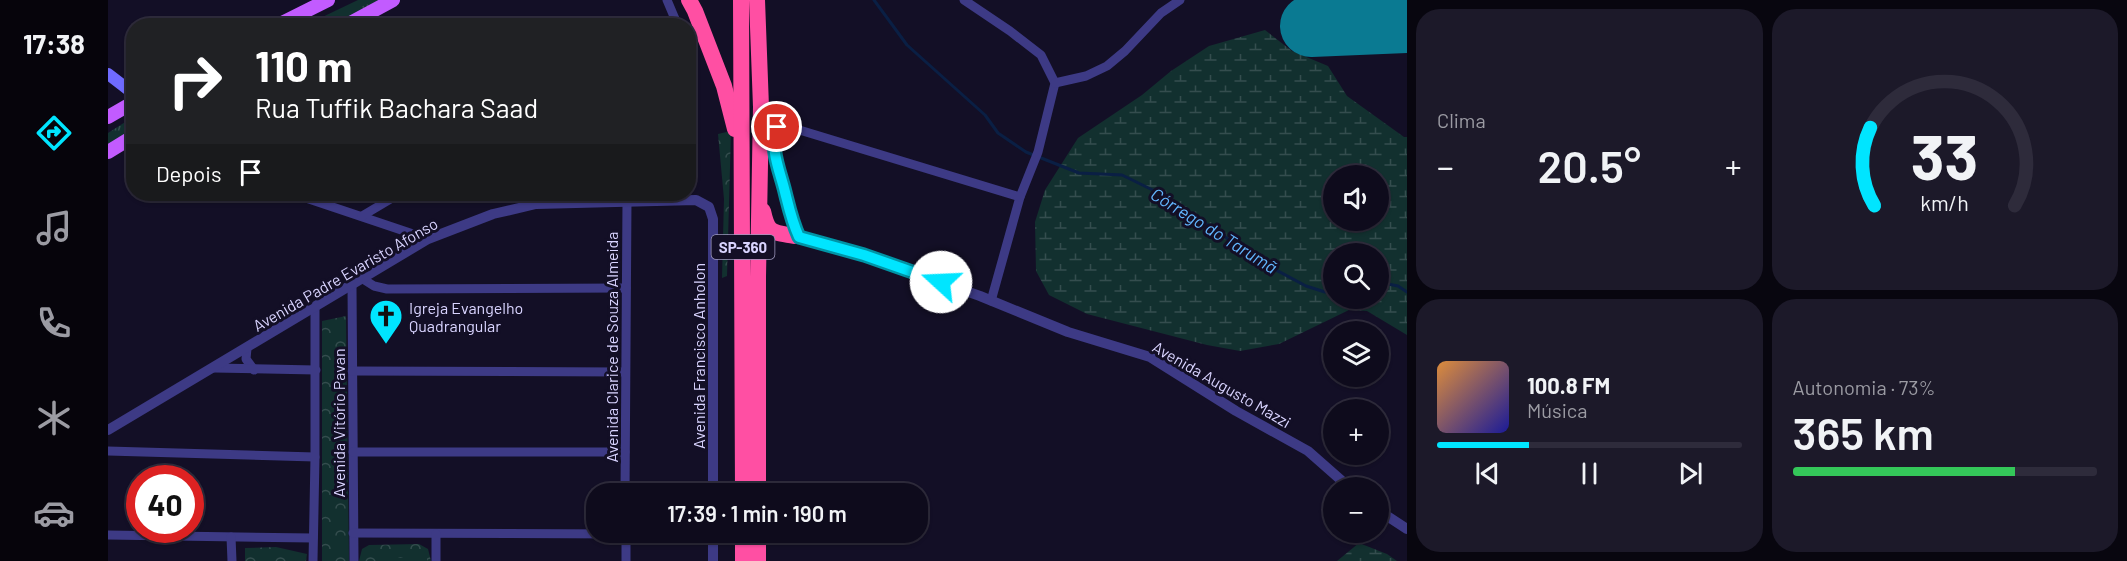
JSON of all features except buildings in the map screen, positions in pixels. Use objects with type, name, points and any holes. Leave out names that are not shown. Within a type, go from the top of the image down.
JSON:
[{"type":"highway","points":[[689,0],[724,86],[741,152]]},
{"type":"highway","name":"SP-360","points":[[741,0],[743,483]]},
{"type":"highway","name":"SP-360","points":[[757,0],[761,107],[758,483]]},
{"type":"highway","points":[[760,179],[767,227],[771,232],[797,237]]},
{"type":"highway","points":[[758,277],[768,252],[777,242],[797,237]]},
{"type":"highway","points":[[743,543],[743,561]]},
{"type":"highway","points":[[758,543],[758,561]]},
{"type":"main road","points":[[292,18],[328,0]]},
{"type":"main road","points":[[360,18],[393,0]]},
{"type":"main road","points":[[108,74],[126,88]]},
{"type":"main road","points":[[108,117],[126,107]]},
{"type":"main road","points":[[108,152],[126,141]]},
{"type":"street","points":[[667,0],[675,18]]},
{"type":"street","points":[[964,0],[1041,55],[1055,83],[1037,157],[1020,197],[992,301]]},
{"type":"street","points":[[1055,83],[1086,76],[1107,66],[1125,51],[1161,13],[1180,0]]},
{"type":"street","points":[[797,237],[776,160],[774,134],[777,127],[783,125],[1020,197]]},
{"type":"street","name":"Avenida Padre Evaristo Afonso","points":[[696,200],[709,207],[712,219]]},
{"type":"street","points":[[316,201],[428,239]]},
{"type":"street","points":[[362,216],[387,201]]},
{"type":"street","name":"Avenida Padre Evaristo Afonso","points":[[108,430],[428,239],[514,207],[536,204],[627,201]]},
{"type":"street","name":"Avenida Clarice de Souza Almeida","points":[[625,483],[627,201]]},
{"type":"street","name":"Avenida Francisco Anholon","points":[[712,219],[713,483]]},
{"type":"street","name":"Avenida Augusto Mazzi","points":[[797,237],[864,255],[992,301],[1068,332],[1150,357],[1236,411],[1308,451],[1338,477]]},
{"type":"street","points":[[363,279],[374,286],[387,289],[626,288]]},
{"type":"street","name":"Avenida Vitório Pavan","points":[[352,285],[354,561]]},
{"type":"street","name":"Avenida Vitório Pavan","points":[[313,561],[315,308]]},
{"type":"street","points":[[247,348],[246,360],[254,370]]},
{"type":"street","points":[[214,368],[316,370]]},
{"type":"street","points":[[352,371],[625,372]]},
{"type":"street","points":[[108,451],[315,457]]},
{"type":"street","points":[[353,452],[625,452]]},
{"type":"street","points":[[1389,517],[1403,527]]},
{"type":"street","points":[[353,533],[586,533]]},
{"type":"street","points":[[436,534],[436,561]]},
{"type":"street","points":[[108,535],[313,537]]},
{"type":"street","points":[[231,537],[232,561]]},
{"type":"street","points":[[626,543],[626,561]]},
{"type":"street","points":[[713,543],[713,561]]},
{"type":"green space","points":[[358,0],[384,0],[349,18],[320,18]]},
{"type":"green space","points":[[1265,30],[1292,51],[1328,66],[1347,96],[1407,137],[1407,335],[1389,324],[1389,321],[1384,321],[1367,311],[1349,310],[1279,344],[1240,351],[1207,345],[1087,314],[1049,295],[1036,271],[1035,222],[1045,190],[1078,138],[1142,95],[1171,71],[1209,46]]},
{"type":"green space","points":[[126,121],[126,135],[108,148],[108,133]]},
{"type":"green space","points":[[731,131],[727,276],[722,278],[724,199],[718,134]]},
{"type":"green space","points":[[346,316],[349,561],[322,561],[322,321]]},
{"type":"green space","points":[[1359,543],[1387,554],[1397,561],[1337,561]]},
{"type":"green space","points":[[419,544],[428,549],[431,561],[359,561],[362,549],[369,545]]},
{"type":"green space","points":[[276,547],[307,554],[306,561],[245,561],[245,548]]},
{"type":"green space","points":[[382,558],[427,558],[427,561],[382,561]]},
{"type":"waterway","name":"Córrego do Tarumã","points":[[874,0],[907,45],[985,115],[998,133],[1026,152],[1079,173],[1122,175],[1169,198],[1261,262],[1306,286],[1323,291]]},
{"type":"waterway","name":"Córrego do Tarumã","points":[[1389,284],[1398,286],[1407,292]]},
{"type":"taxiway","points":[[1340,25],[1369,0]]},
{"type":"runway","points":[[1311,26],[1407,22]]},
{"type":"place","name":"Igreja Evangelho Quadrangular","points":[[386,345]]},
{"type":"route","points":[[777,127],[774,134],[776,160],[791,221],[799,237],[864,255],[941,282]]}]
